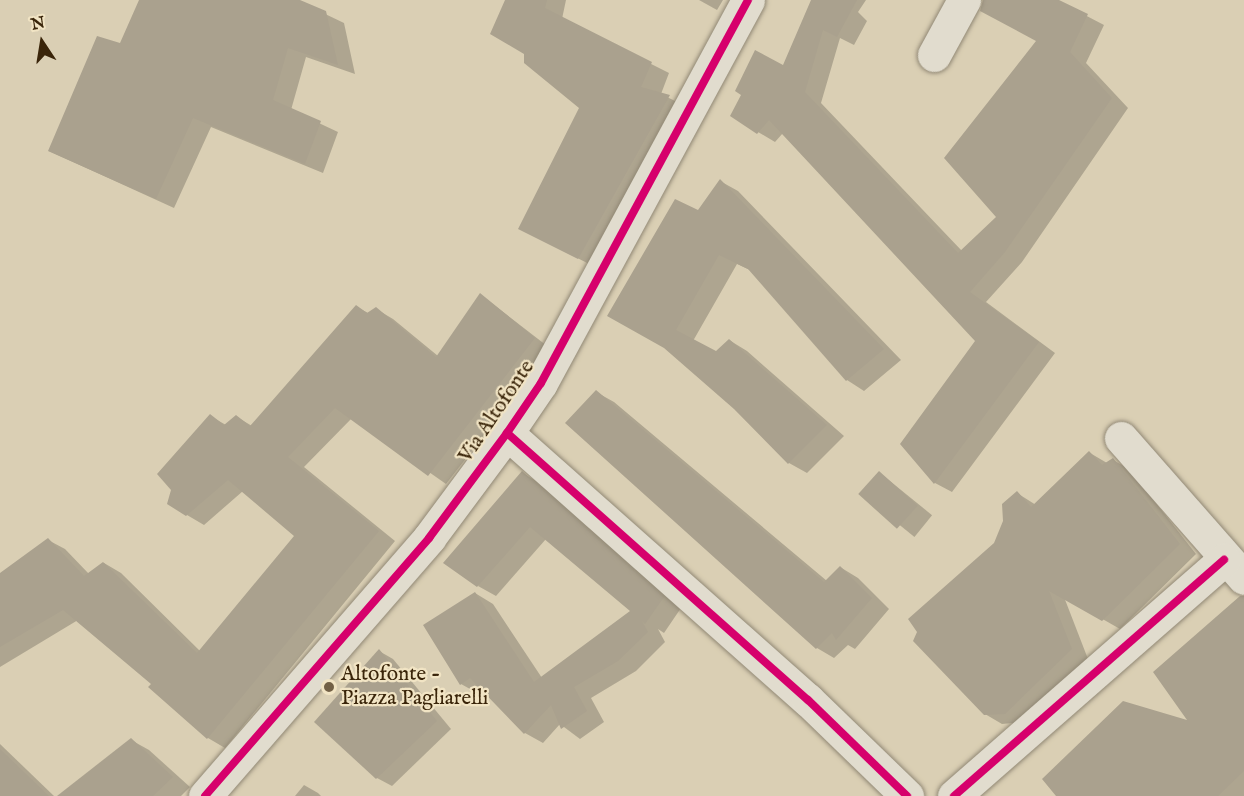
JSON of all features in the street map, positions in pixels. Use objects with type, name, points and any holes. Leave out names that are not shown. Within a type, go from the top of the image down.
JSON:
[{"type":"street","name":"Via Altofonte","points":[[205,796],[429,538],[542,383],[748,0]]},
{"type":"street","points":[[934,55],[964,0]]},
{"type":"street","points":[[507,433],[808,700],[907,796]]},
{"type":"street","points":[[954,796],[1234,569],[1121,438]]},
{"type":"building","points":[[139,0],[300,0],[326,11],[338,65],[288,48],[273,100],[321,121],[305,164],[193,118],[156,199],[48,151],[97,36],[120,43]]},
{"type":"building","points":[[505,0],[547,0],[545,8],[652,62],[641,87],[670,95],[578,259],[518,229],[579,108],[524,63],[524,54],[490,34]]},
{"type":"building","points":[[811,0],[857,0],[837,37],[823,30],[805,92],[958,253],[996,217],[944,158],[1036,41],[980,11],[983,0],[1059,0],[1088,14],[1070,52],[1112,98],[1005,252],[970,292],[1039,342],[934,484],[900,444],[975,341],[769,120],[757,134],[730,116],[741,95],[735,91],[755,50],[783,65]]},
{"type":"building","points":[[720,179],[884,349],[846,381],[748,269],[719,255],[676,330],[716,351],[729,339],[827,425],[788,464],[734,409],[664,348],[607,316],[675,199],[698,210]]},
{"type":"building","points":[[480,293],[535,338],[428,476],[335,408],[288,457],[379,531],[207,739],[148,687],[151,684],[63,610],[0,647],[0,573],[48,538],[84,576],[103,562],[197,653],[294,536],[228,480],[186,516],[167,504],[171,490],[157,474],[210,414],[224,425],[236,415],[250,426],[356,305],[367,313],[376,307],[436,357]]},
{"type":"building","points":[[596,390],[824,582],[840,566],[872,598],[836,640],[832,633],[816,649],[565,423]]},
{"type":"building","points":[[1089,451],[1102,465],[1113,458],[1180,544],[1102,621],[1049,591],[1072,649],[1005,714],[984,715],[913,641],[917,632],[908,619],[994,543],[1003,521],[1002,504],[1017,491],[1031,507]]},
{"type":"building","points":[[522,471],[664,597],[645,624],[642,621],[648,632],[618,661],[574,687],[587,711],[561,729],[551,705],[524,734],[470,678],[460,685],[423,625],[475,592],[534,682],[630,611],[530,527],[477,587],[443,563]]},
{"type":"building","points":[[879,471],[918,506],[897,529],[858,494]]},
{"type":"building","points":[[1240,596],[1244,596],[1244,771],[1218,796],[1056,796],[1042,779],[1123,701],[1187,720],[1153,672]]},
{"type":"building","points":[[379,649],[437,721],[376,779],[314,722]]},
{"type":"building","points":[[131,738],[173,777],[153,796],[57,796]]},
{"type":"building","points":[[0,749],[49,796],[0,796]]},
{"type":"cycle path","points":[[205,796],[429,538],[507,433],[541,383],[748,0]]},
{"type":"cycle path","points":[[507,433],[808,700],[907,796]]},
{"type":"cycle path","points":[[954,796],[1224,560]]},
{"type":"place","name":"Altofonte - Piazza Pagliarelli","points":[[329,687]]}]
